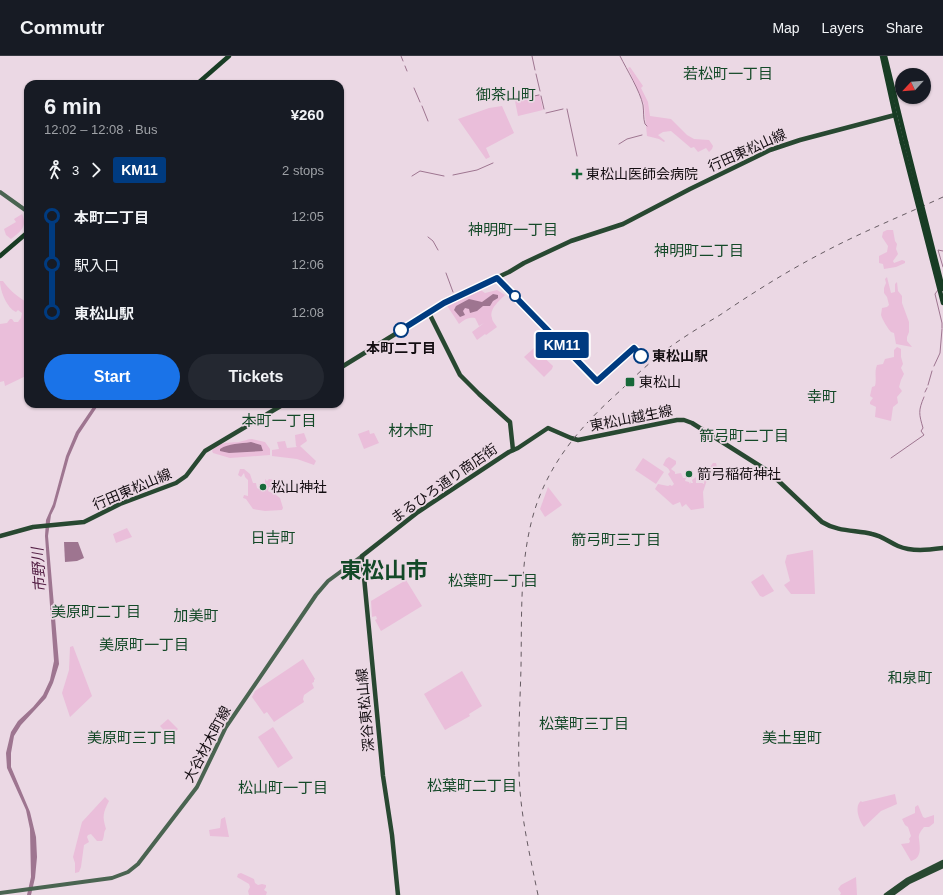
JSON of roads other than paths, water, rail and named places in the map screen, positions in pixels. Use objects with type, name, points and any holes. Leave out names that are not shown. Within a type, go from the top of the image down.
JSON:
[{"type":"highway","points":[[198,80],[225,56]]},
{"type":"highway","points":[[202,80],[229,56]]},
{"type":"highway","points":[[882,56],[895,116],[904,142],[943,289]]},
{"type":"highway","points":[[885,56],[943,303]]},
{"type":"highway","points":[[0,253],[24,232]]},
{"type":"highway","points":[[0,256],[24,235]]},
{"type":"main road","name":"行田東松山線","points":[[344,366],[457,296],[571,241],[623,224],[690,189],[777,147],[804,138],[895,116]]},
{"type":"main road","points":[[0,192],[24,209]]},
{"type":"main road","points":[[497,278],[597,381]]},
{"type":"main road","points":[[429,313],[460,375],[510,422],[513,450]]},
{"type":"main road","name":"行田東松山線","points":[[0,536],[39,526],[84,522],[120,504],[176,483],[186,476],[205,451],[277,408]]},
{"type":"main road","name":"東松山越生線","points":[[548,428],[578,440],[677,420],[688,421],[762,466],[822,522],[836,530],[876,535],[898,546],[909,549],[922,550],[943,548]]},
{"type":"main road","name":"まるひろ通り商店街","points":[[362,556],[429,504],[548,428]]},
{"type":"main road","name":"大谷材木町線","points":[[0,893],[112,878],[128,872],[138,864],[195,791],[226,727],[316,595],[328,581],[362,556]]},
{"type":"main road","name":"深谷東松山線","points":[[362,556],[383,776],[392,835],[398,895]]},
{"type":"main road","points":[[886,895],[906,880],[943,862]]},
{"type":"main road","points":[[891,895],[910,882],[943,866]]},
{"type":"waterway","points":[[401,56],[403,61]]},
{"type":"waterway","points":[[532,56],[535,70]]},
{"type":"waterway","points":[[620,56],[639,93],[643,105],[644,122],[647,126]]},
{"type":"waterway","points":[[405,66],[407,71]]},
{"type":"waterway","points":[[536,74],[540,91]]},
{"type":"waterway","points":[[414,88],[420,102]]},
{"type":"waterway","points":[[515,100],[539,95]]},
{"type":"waterway","points":[[541,96],[544,109]]},
{"type":"waterway","points":[[422,106],[428,121]]},
{"type":"waterway","points":[[546,113],[563,109]]},
{"type":"waterway","points":[[567,109],[577,156]]},
{"type":"waterway","points":[[619,144],[627,139],[642,135]]},
{"type":"waterway","points":[[453,175],[477,170],[493,163]]},
{"type":"waterway","points":[[412,176],[420,171],[444,176]]},
{"type":"waterway","points":[[428,237],[433,241],[438,250]]},
{"type":"waterway","points":[[943,251],[938,250],[943,267]]},
{"type":"waterway","points":[[446,273],[453,292]]},
{"type":"waterway","points":[[938,290],[935,294],[942,328]]},
{"type":"waterway","points":[[934,366],[940,353],[942,329]]},
{"type":"waterway","points":[[928,385],[932,371]]},
{"type":"waterway","points":[[925,392],[927,388]]},
{"type":"waterway","points":[[891,458],[924,435],[921,431],[923,428],[920,412],[924,397]]},
{"type":"railway","points":[[538,895],[525,830],[519,776],[522,605],[524,563],[531,523],[537,503],[552,470],[583,427],[646,366],[676,343],[812,258],[943,197]]},
{"type":"place","name":"東松山医師会病院","points":[[577,174]]},
{"type":"place","name":"本町二丁目","points":[[401,330]]},
{"type":"place","name":"東松山駅","points":[[641,356]]},
{"type":"place","name":"東松山","points":[[630,382]]},
{"type":"place","name":"箭弓稲荷神社","points":[[689,474]]},
{"type":"place","name":"松山神社","points":[[263,487]]},
{"type":"district","name":"若松町一丁目","points":[[728,74]]},
{"type":"district","name":"御茶山町","points":[[506,95]]},
{"type":"district","name":"神明町一丁目","points":[[513,230]]},
{"type":"district","name":"神明町二丁目","points":[[699,251]]},
{"type":"district","name":"幸町","points":[[822,397]]},
{"type":"district","name":"本町一丁目","points":[[279,421]]},
{"type":"district","name":"材木町","points":[[411,431]]},
{"type":"district","name":"箭弓町二丁目","points":[[744,436]]},
{"type":"district","name":"日吉町","points":[[273,538]]},
{"type":"district","name":"箭弓町三丁目","points":[[616,540]]},
{"type":"district","name":"東松山市","points":[[384,570]]},
{"type":"district","name":"松葉町一丁目","points":[[493,581]]},
{"type":"district","name":"美原町二丁目","points":[[96,612]]},
{"type":"district","name":"加美町","points":[[196,616]]},
{"type":"district","name":"美原町一丁目","points":[[144,645]]},
{"type":"district","name":"和泉町","points":[[910,678]]},
{"type":"district","name":"松葉町三丁目","points":[[584,724]]},
{"type":"district","name":"美原町三丁目","points":[[132,738]]},
{"type":"district","name":"美土里町","points":[[792,738]]},
{"type":"district","name":"松葉町二丁目","points":[[472,786]]},
{"type":"district","name":"松山町一丁目","points":[[283,788]]},
{"type":"water label","name":"市野川","points":[[39,570]]}]
